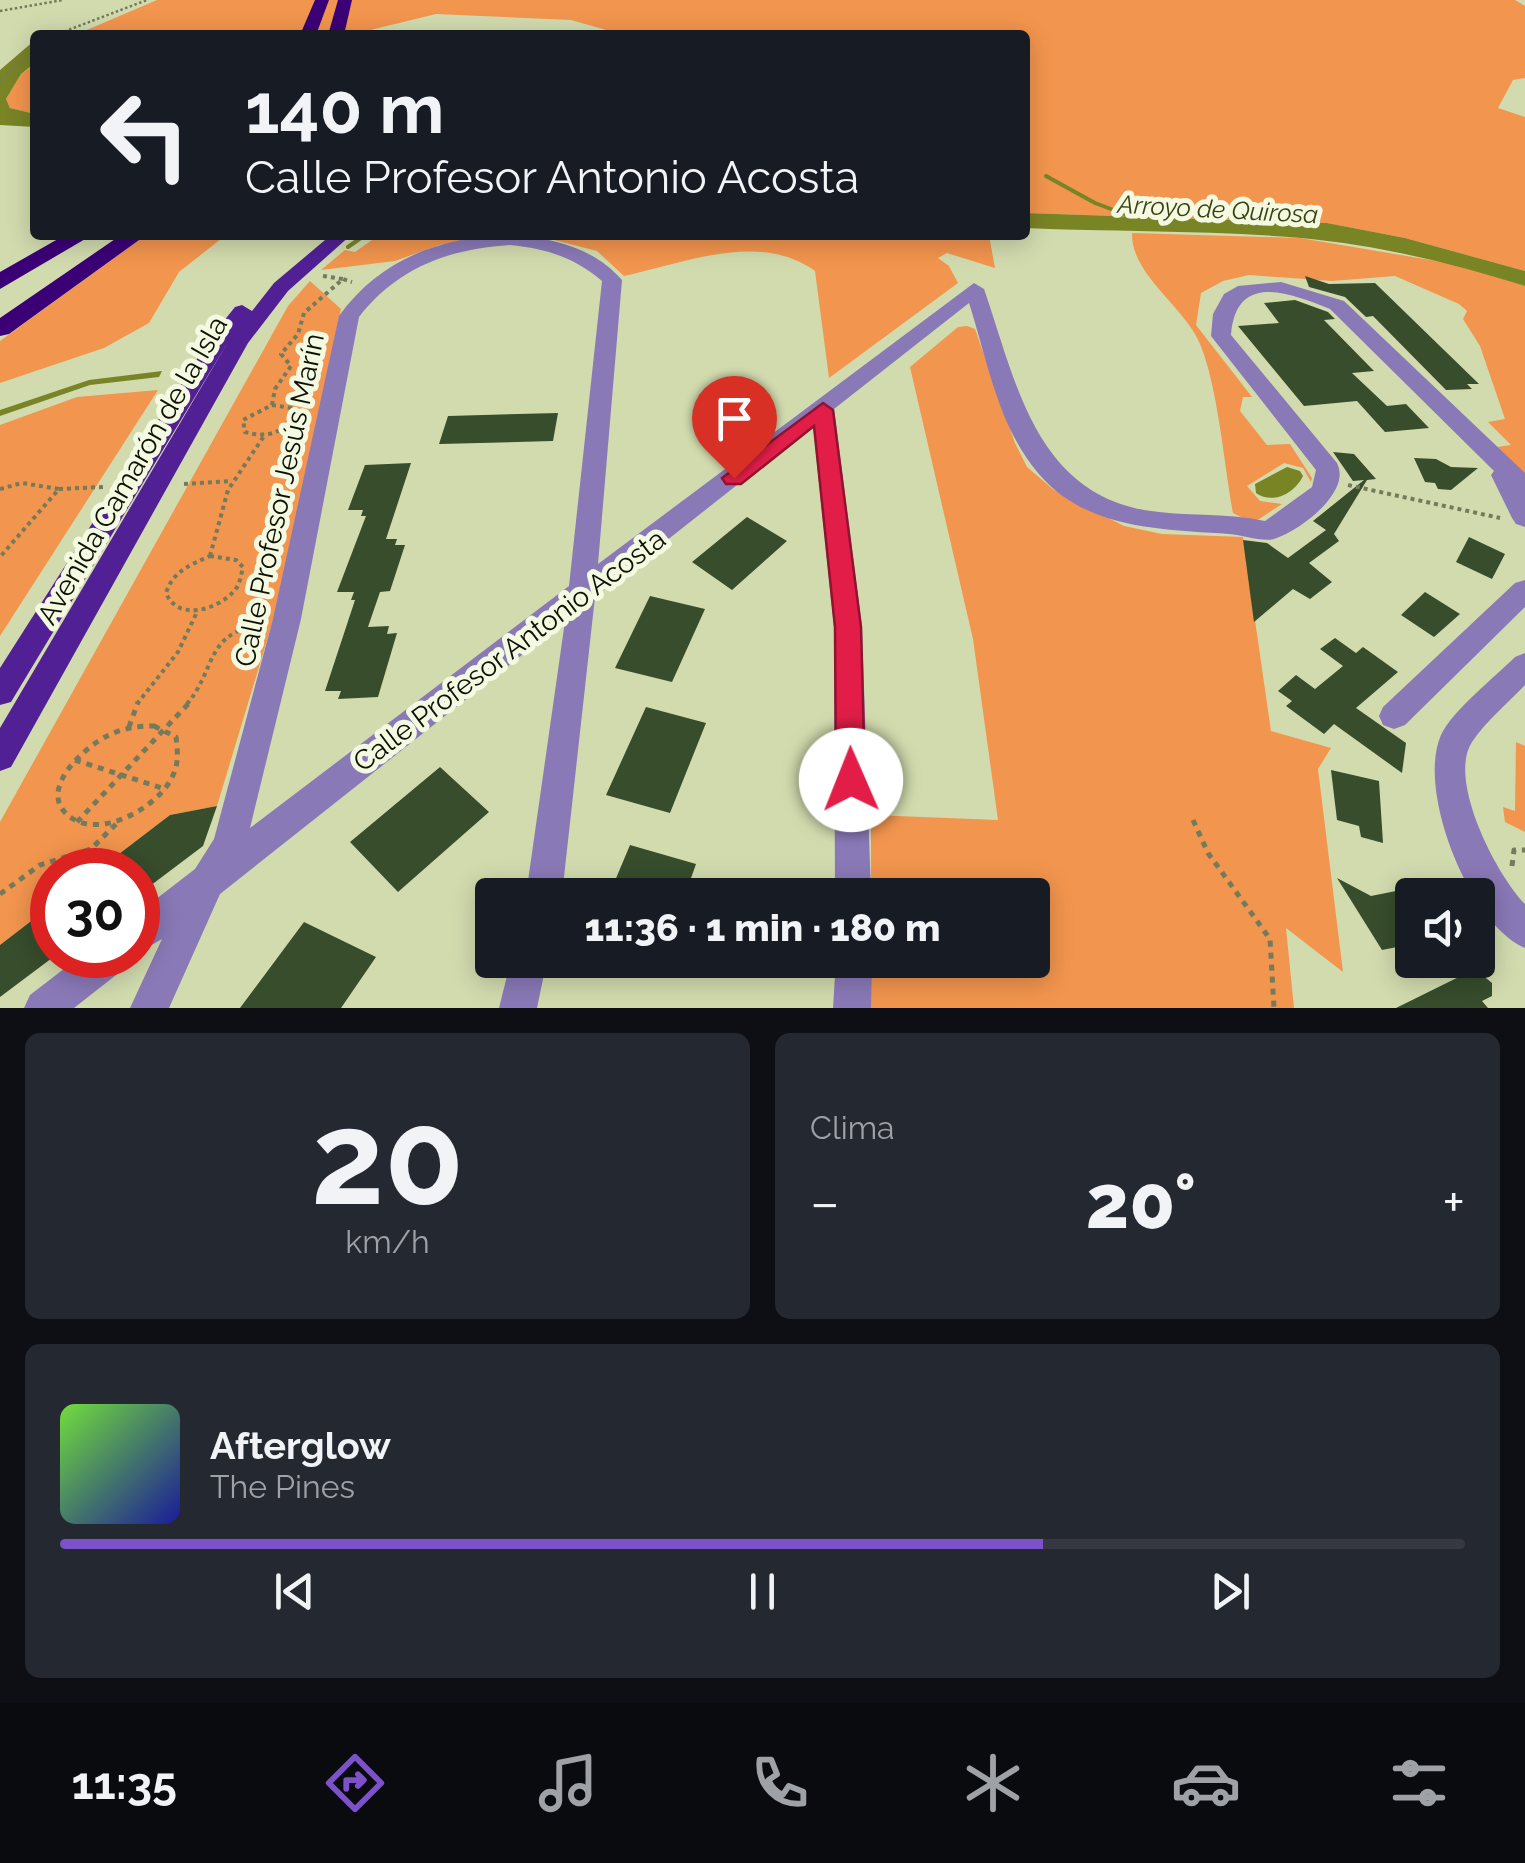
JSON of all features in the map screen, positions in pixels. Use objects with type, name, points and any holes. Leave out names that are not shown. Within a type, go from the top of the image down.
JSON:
[{"type":"highway","points":[[310,30],[322,0]]},
{"type":"highway","points":[[337,30],[344,0]]},
{"type":"highway","points":[[0,264],[50,240]]},
{"type":"highway","points":[[0,282],[73,240]]},
{"type":"highway","points":[[0,302],[119,240]]},
{"type":"highway","points":[[0,329],[122,240]]},
{"type":"main road","name":"Avenida Camarón de la Isla","points":[[0,693],[218,340],[268,279],[315,240]]},
{"type":"main road","name":"Avenida Camarón de la Isla","points":[[0,756],[239,340],[281,287],[336,240]]},
{"type":"street","name":"Calle Profesor Jesús Marín","points":[[149,1008],[207,882],[230,844],[287,620],[349,316],[370,289],[403,266],[441,251],[498,240],[546,243],[594,260],[612,280],[581,596],[546,878]]},
{"type":"street","name":"Calle Profesor Antonio Acosta","points":[[160,918],[823,410],[974,289],[1037,455],[1067,487],[1108,508],[1151,521],[1238,523],[1269,531],[1322,494],[1329,481],[1328,469],[1220,336],[1220,318],[1226,302],[1238,292],[1258,286],[1303,291],[1337,304],[1476,439]]},
{"type":"street","points":[[823,410],[848,627],[853,878]]},
{"type":"street","points":[[1476,439],[1525,487]]},
{"type":"street","points":[[1476,439],[1506,478],[1520,520]]},
{"type":"street","points":[[1394,716],[1525,590]]},
{"type":"street","points":[[1525,666],[1455,740],[1450,771],[1464,844],[1498,902],[1525,930]]},
{"type":"street","points":[[43,1008],[82,978]]},
{"type":"street","points":[[518,1008],[526,978]]},
{"type":"street","points":[[852,1008],[853,978]]},
{"type":"path","points":[[0,11],[64,0]]},
{"type":"path","points":[[69,30],[147,0]]},
{"type":"path","points":[[0,81],[30,54]]},
{"type":"path","points":[[316,276],[342,279],[370,289]]},
{"type":"path","points":[[272,405],[274,390],[291,366],[281,354],[298,334],[304,313],[342,279]]},
{"type":"path","points":[[272,405],[290,408],[292,420],[276,433],[264,436],[245,432],[242,427],[250,413],[272,405]]},
{"type":"path","points":[[210,556],[218,514],[232,481],[252,461],[264,436]]},
{"type":"path","points":[[194,484],[232,481]]},
{"type":"path","points":[[0,489],[22,483],[59,489],[103,487]]},
{"type":"path","points":[[1346,485],[1520,520]]},
{"type":"path","points":[[0,557],[59,489]]},
{"type":"path","points":[[210,556],[236,560],[243,577],[228,598],[198,611],[171,607],[165,599],[165,589],[182,568],[210,556]]},
{"type":"path","points":[[130,727],[138,702],[178,652],[198,611]]},
{"type":"path","points":[[78,822],[192,700],[215,648],[238,628],[287,620]]},
{"type":"path","points":[[130,727],[164,728],[176,738],[182,752],[178,770],[165,790],[146,807],[105,824],[78,822],[66,815],[59,790],[75,760],[100,740],[130,727]]},
{"type":"path","points":[[75,760],[165,790]]},
{"type":"path","points":[[0,894],[40,864],[85,854],[104,843],[122,820]]},
{"type":"path","points":[[1194,820],[1208,853],[1270,939],[1274,1008]]},
{"type":"shaded area","points":[[157,0],[1515,0],[1525,6],[1525,78],[1513,80],[1498,108],[1525,117],[1525,271],[1405,238],[1327,223],[1030,213],[1030,30],[606,30],[571,20],[436,14],[370,30],[87,30]]},
{"type":"shaded area","points":[[30,44],[30,67],[6,99],[10,108],[30,113],[30,127],[0,125],[0,70]]},
{"type":"shaded area","points":[[30,68],[30,113],[10,108],[6,99],[21,74]]},
{"type":"shaded area","points":[[1030,213],[1327,223],[1405,238],[1525,271],[1525,286],[1358,245],[1232,234],[1030,228]]},
{"type":"shaded area","points":[[1132,233],[1300,238],[1460,265],[1525,286],[1525,474],[1497,447],[1511,445],[1488,422],[1505,419],[1480,346],[1463,319],[1467,311],[1459,304],[1395,276],[1332,281],[1249,275],[1223,281],[1201,293],[1196,325],[1252,397],[1243,397],[1240,411],[1267,445],[1290,444],[1312,478],[1311,482],[1303,468],[1284,463],[1247,486],[1260,501],[1282,504],[1253,523],[1233,513],[1216,404],[1200,344],[1140,263]]},
{"type":"shaded area","points":[[139,240],[220,240],[179,272],[149,323],[104,348],[0,383],[0,341]]},
{"type":"shaded area","points":[[372,240],[466,240],[395,261],[321,270],[345,250],[355,252]]},
{"type":"shaded area","points":[[554,240],[990,240],[995,268],[947,253],[938,258],[949,266],[958,283],[829,378],[815,271],[793,259],[746,252],[696,258],[624,276],[597,251]]},
{"type":"shaded area","points":[[310,281],[341,309],[278,604],[217,806],[170,815],[127,848],[30,848],[30,922],[0,945],[0,822],[288,306]]},
{"type":"shaded area","points":[[958,327],[975,329],[1015,443],[1027,467],[1054,490],[1124,526],[1162,534],[1243,537],[1271,731],[1331,748],[1318,769],[1343,972],[1286,928],[1294,1008],[870,1008],[870,978],[1050,978],[1050,878],[871,878],[871,815],[998,820],[973,639],[910,367]]},
{"type":"shaded area","points":[[162,371],[159,377],[90,385],[0,416],[0,410],[89,380]]},
{"type":"shaded area","points":[[158,390],[0,636],[0,425],[77,397]]},
{"type":"shaded area","points":[[1287,467],[1303,476],[1295,488],[1269,498],[1256,493],[1255,484]]},
{"type":"shaded area","points":[[1516,742],[1525,746],[1525,832],[1505,822],[1503,807],[1515,811]]},
{"type":"building","points":[[1305,276],[1329,284],[1375,283],[1479,384],[1467,384],[1472,389],[1446,390],[1373,316],[1366,317],[1345,297],[1309,287]]},
{"type":"building","points":[[1295,300],[1328,312],[1335,319],[1324,320],[1374,371],[1352,373],[1387,406],[1406,404],[1429,428],[1385,432],[1357,401],[1304,406],[1238,326],[1279,323],[1264,303]]},
{"type":"building","points":[[558,413],[553,441],[439,444],[448,416]]},
{"type":"building","points":[[1333,452],[1354,454],[1376,479],[1367,480],[1334,534],[1339,541],[1309,563],[1332,582],[1310,599],[1293,589],[1254,622],[1243,540],[1267,543],[1288,558],[1326,530],[1313,521],[1364,480],[1353,481]]},
{"type":"building","points":[[1414,458],[1436,459],[1451,467],[1478,468],[1451,490],[1438,489],[1435,483],[1425,482]]},
{"type":"building","points":[[411,463],[386,539],[397,539],[395,545],[405,545],[390,591],[380,592],[368,627],[389,626],[387,634],[397,633],[378,697],[338,699],[341,691],[325,691],[355,600],[351,600],[354,592],[337,592],[366,516],[361,516],[363,510],[348,510],[365,465]]},
{"type":"building","points":[[747,517],[787,541],[732,590],[692,562]]},
{"type":"building","points":[[1469,537],[1505,554],[1492,579],[1456,562]]},
{"type":"building","points":[[1425,592],[1460,614],[1434,637],[1401,615]]},
{"type":"building","points":[[650,596],[705,609],[672,682],[615,668]]},
{"type":"building","points":[[1335,638],[1356,653],[1363,647],[1398,672],[1356,708],[1406,743],[1402,773],[1334,724],[1324,734],[1286,706],[1292,701],[1278,691],[1296,675],[1315,689],[1343,666],[1320,649]]},
{"type":"building","points":[[646,707],[706,723],[670,813],[606,795]]},
{"type":"building","points":[[440,767],[489,812],[398,892],[350,842]]},
{"type":"building","points":[[1331,770],[1379,781],[1383,843],[1361,837],[1359,826],[1337,820]]},
{"type":"building","points":[[217,806],[203,846],[160,878],[160,848],[127,848],[170,815]]},
{"type":"building","points":[[630,845],[696,864],[691,878],[616,878]]},
{"type":"building","points":[[1337,878],[1371,896],[1395,891],[1395,947],[1382,950]]},
{"type":"building","points":[[30,922],[30,974],[0,997],[0,945]]},
{"type":"building","points":[[304,922],[376,957],[341,1008],[240,1008]]},
{"type":"building","points":[[1457,978],[1486,978],[1492,983],[1492,996],[1482,1001],[1488,1008],[1396,1008]]},
{"type":"waterway","name":"Arroyo de Quirosa","points":[[1046,176],[1095,203],[1135,218]]},
{"type":"waterway","points":[[348,247],[358,240]]},
{"type":"route","points":[[734,478],[823,410],[848,627],[851,780]]}]
